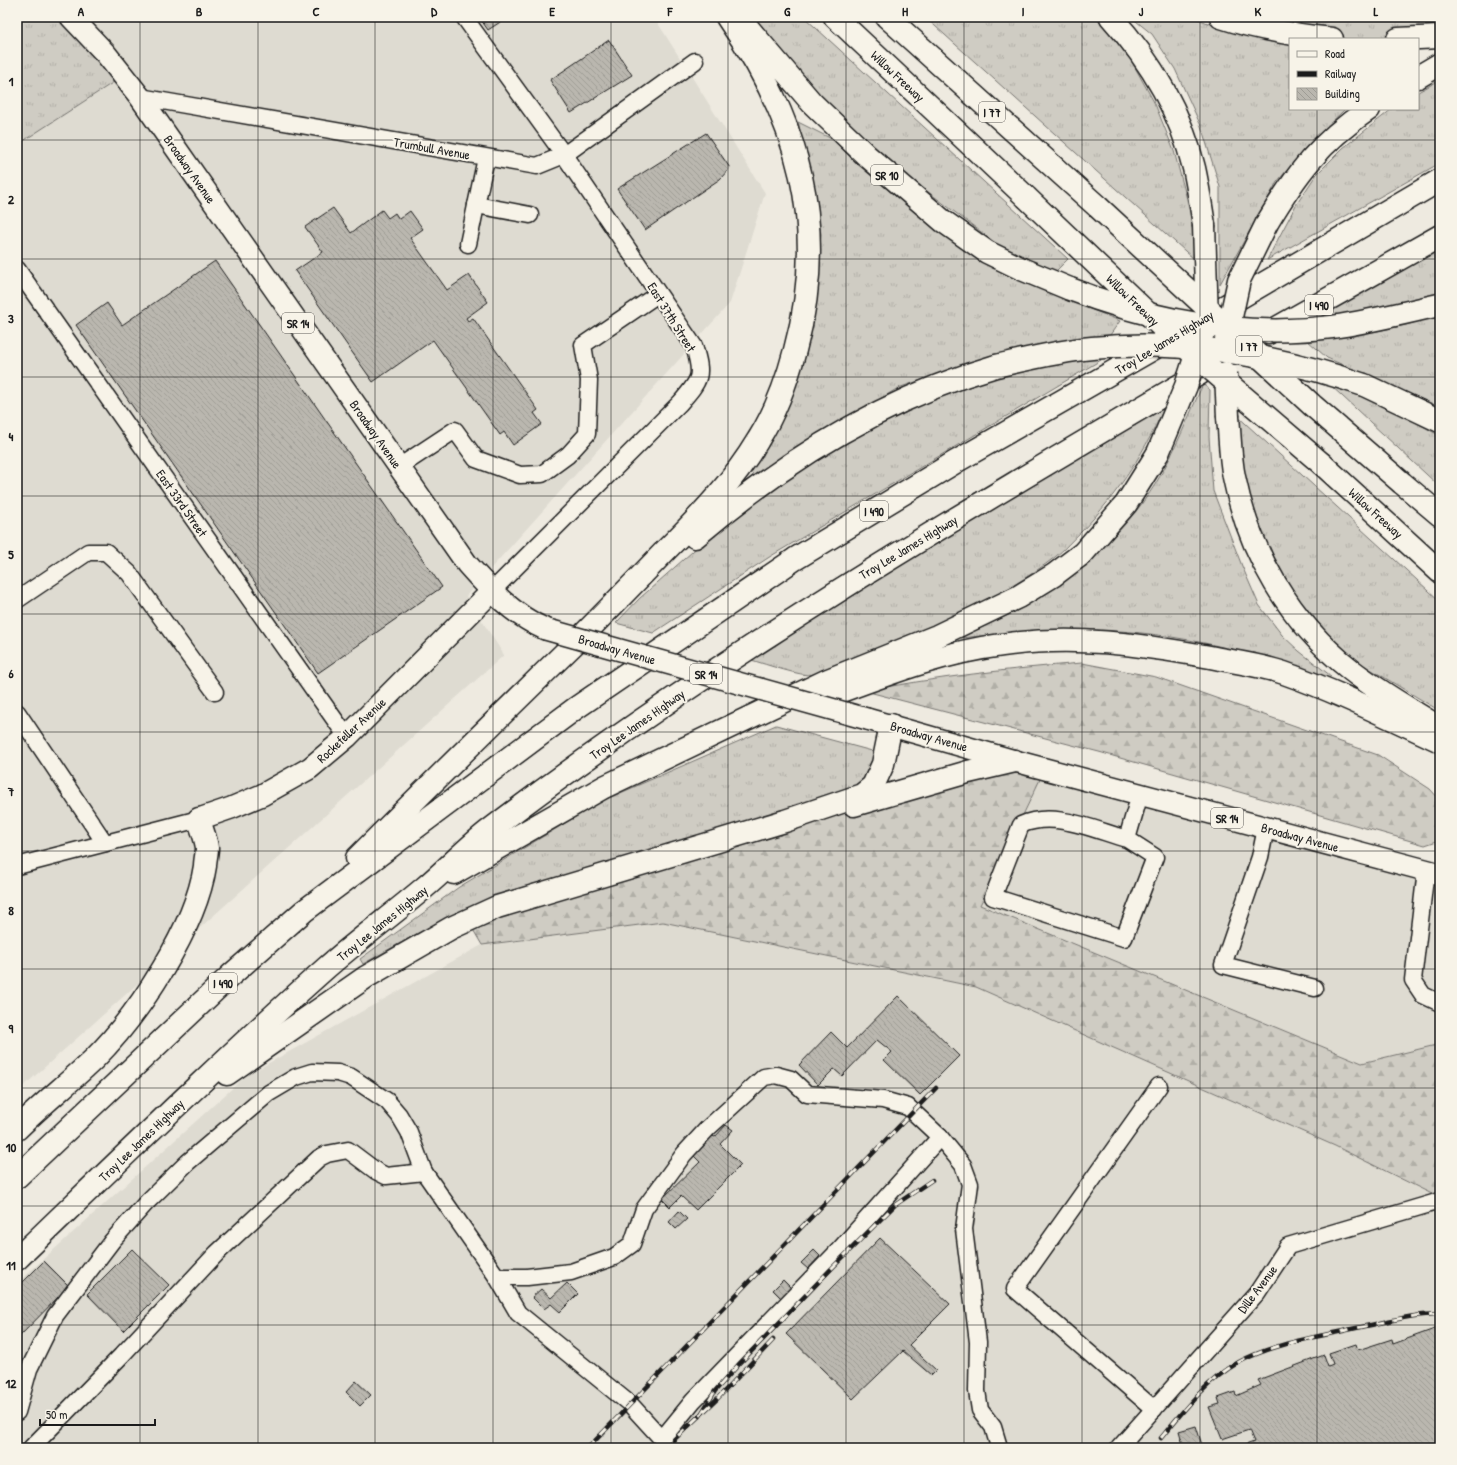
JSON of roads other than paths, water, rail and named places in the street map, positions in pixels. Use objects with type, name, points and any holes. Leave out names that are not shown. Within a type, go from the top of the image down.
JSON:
[{"type":"highway","points":[[304,911],[607,611],[706,509],[742,464],[759,439],[784,387],[802,324],[808,279],[808,216],[803,183],[794,149],[777,103],[760,68],[727,17]]},
{"type":"highway","name":"SR 10","points":[[738,17],[812,103],[866,155],[942,222],[987,252],[1024,270],[1070,289],[1116,305],[1172,321],[1222,327],[1260,329],[1330,327],[1378,320],[1439,304]]},
{"type":"highway","name":"Willow Freeway","points":[[836,17],[1163,328],[1322,464],[1440,572]]},
{"type":"highway","name":"I 77","points":[[887,17],[1098,207],[1312,405],[1440,515]]},
{"type":"highway","points":[[428,886],[475,862],[511,839],[604,787],[828,680],[937,636],[1018,597],[1048,579],[1082,553],[1108,526],[1126,504],[1158,453],[1186,386],[1207,320],[1204,225],[1194,168],[1184,134],[1168,96],[1147,62],[1111,17]]},
{"type":"highway","points":[[1221,17],[1247,25],[1303,36],[1322,38]]},
{"type":"highway","points":[[1419,38],[1440,37]]},
{"type":"highway","points":[[1419,76],[1440,64]]},
{"type":"highway","points":[[1368,110],[1325,143],[1287,189],[1267,223],[1239,280],[1226,341],[1226,386],[1234,475],[1245,519],[1264,564],[1291,608],[1322,643],[1350,669],[1377,689],[1440,728]]},
{"type":"highway","name":"Troy Lee James Highway","points":[[17,1177],[230,976],[304,911],[576,708],[795,559],[957,461],[1094,383],[1440,180]]},
{"type":"highway","name":"Troy Lee James Highway","points":[[17,1259],[151,1130],[328,966],[428,886],[487,832],[610,741],[772,631],[880,564],[1243,348],[1440,236]]},
{"type":"highway","points":[[607,611],[702,530],[764,483],[812,451],[897,403],[938,385],[996,366],[1050,354],[1092,348],[1142,345],[1188,346],[1246,353],[1319,370],[1364,385],[1440,421]]},
{"type":"highway","points":[[696,743],[921,662],[1001,645],[1048,640],[1099,640],[1149,646],[1282,672],[1363,704],[1440,741]]},
{"type":"highway","points":[[151,1130],[272,1042],[366,977],[451,928],[497,907],[785,821],[862,795],[873,786],[883,764],[891,725]]},
{"type":"highway","points":[[785,821],[866,803],[968,772],[1015,761]]},
{"type":"highway","points":[[17,1129],[95,1057],[133,1012],[158,977],[184,929],[202,884],[207,848],[199,819]]},
{"type":"main road","name":"Broadway Avenue","points":[[71,17],[106,54],[140,97],[467,564],[492,591],[518,615],[527,621],[545,629],[1015,761],[1433,872]]},
{"type":"main road","name":"Rockefeller Avenue","points":[[199,819],[262,795],[310,768],[347,737],[492,591]]},
{"type":"street","name":"East 37th Street","points":[[464,17],[564,155],[694,346],[700,365],[699,378],[693,388],[680,403],[492,591]]},
{"type":"street","name":"Trumbull Avenue","points":[[140,97],[537,166],[564,155],[695,61]]},
{"type":"street","points":[[468,244],[486,158]]},
{"type":"street","points":[[476,206],[530,215]]},
{"type":"street","name":"East 33rd Street","points":[[17,270],[347,737]]},
{"type":"street","points":[[399,467],[455,430],[476,459],[520,475],[542,474],[568,456],[587,434],[589,380],[583,345],[658,294]]},
{"type":"street","points":[[17,600],[88,552],[106,552],[129,573],[215,692]]},
{"type":"street","points":[[17,712],[105,843]]},
{"type":"street","points":[[1127,839],[1140,794]]},
{"type":"street","name":"Rockefeller Avenue","points":[[17,866],[199,819]]},
{"type":"street","points":[[1034,820],[1060,820],[1127,839],[1155,857],[1124,938],[993,897],[1021,825],[1034,820]]},
{"type":"street","points":[[1266,828],[1260,857],[1223,965],[1315,988]]},
{"type":"street","points":[[1433,872],[1413,980],[1423,995],[1440,1003]]},
{"type":"street","points":[[17,1412],[29,1369],[54,1316],[112,1241],[146,1203],[188,1162],[269,1093],[296,1077],[312,1072],[338,1073],[351,1077],[387,1101],[399,1115],[409,1132],[424,1172],[497,1277],[518,1313],[630,1404],[664,1444],[693,1401],[839,1250],[940,1137]]},
{"type":"street","points":[[497,1277],[527,1277],[571,1272],[614,1257],[632,1244],[644,1209],[684,1154],[708,1128],[764,1077],[776,1075],[791,1079],[807,1094],[883,1100],[908,1107],[940,1137],[963,1165],[970,1184],[964,1229],[978,1342],[977,1391],[980,1410],[993,1427],[999,1447],[998,1448]]},
{"type":"street","points":[[1154,1409],[1015,1289],[1159,1086]]},
{"type":"street","points":[[30,1448],[121,1356],[217,1253],[319,1158],[327,1154],[348,1150],[376,1171],[386,1176],[424,1172]]},
{"type":"street","name":"Dille Avenue","points":[[1119,1448],[1257,1293],[1288,1246],[1440,1201]]},
{"type":"railway","points":[[588,1448],[936,1088]]},
{"type":"railway","points":[[700,1416],[715,1391],[831,1269],[895,1205],[932,1180]]},
{"type":"railway","points":[[1161,1438],[1206,1387],[1227,1369],[1253,1355],[1282,1345],[1311,1338],[1408,1317],[1440,1314]]},
{"type":"railway","points":[[665,1448],[717,1399],[773,1340]]}]
